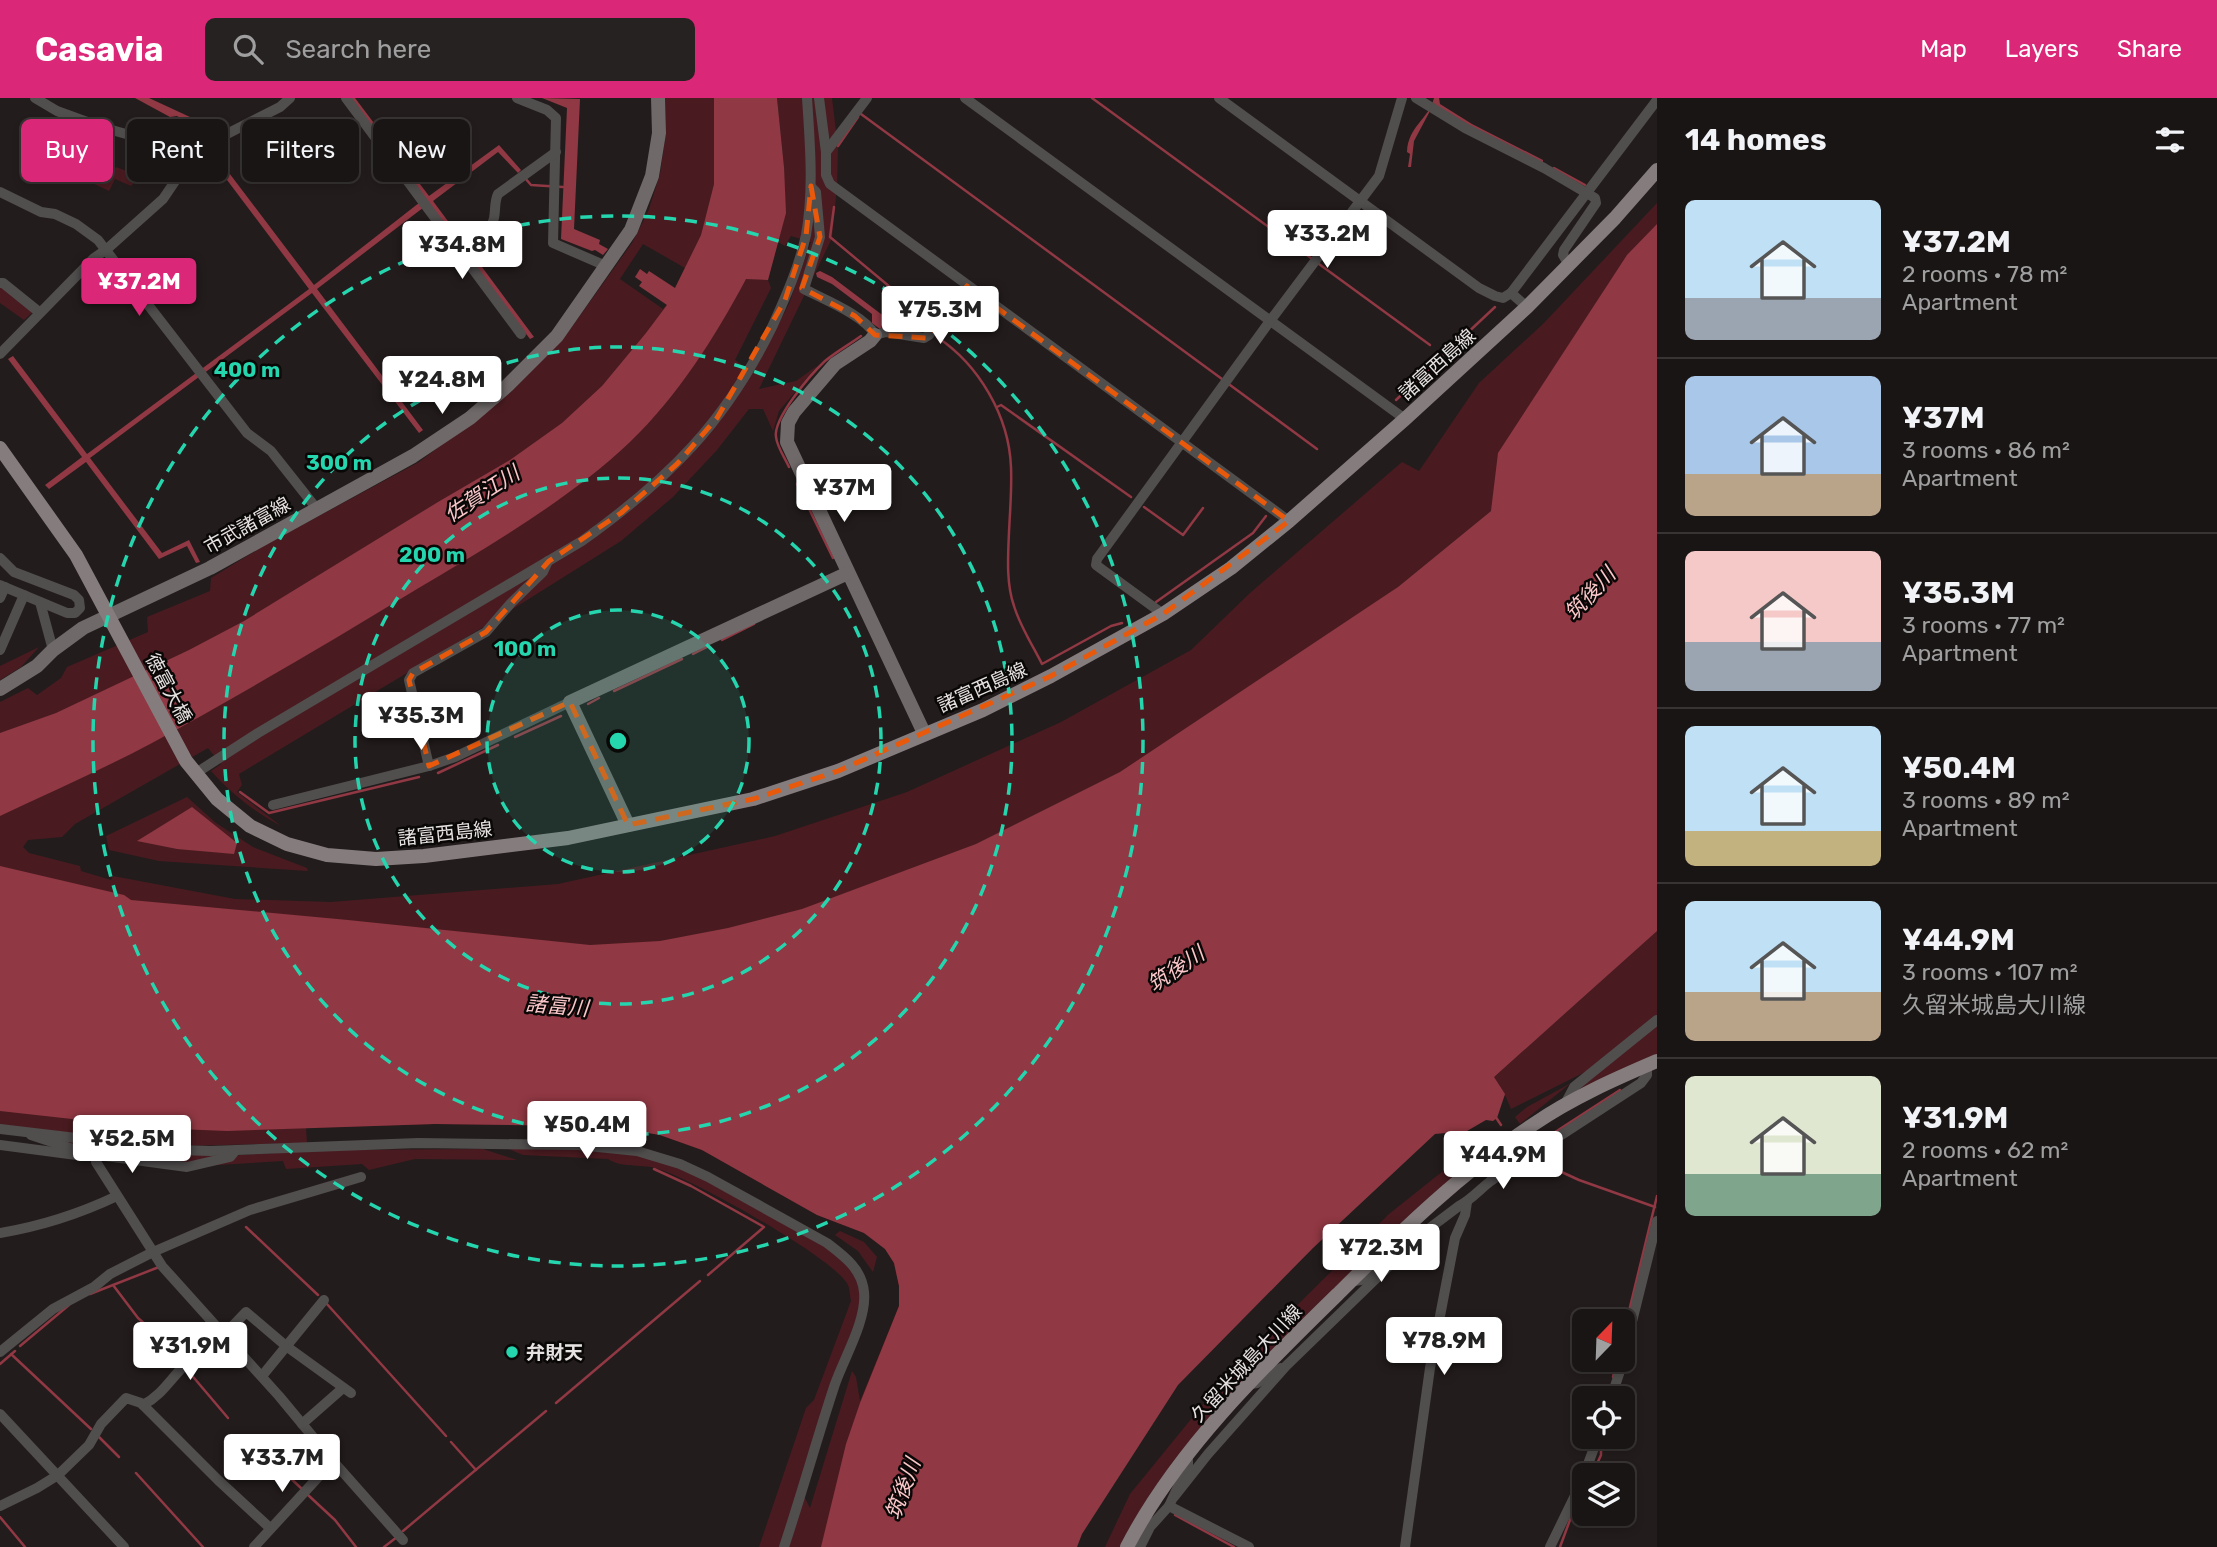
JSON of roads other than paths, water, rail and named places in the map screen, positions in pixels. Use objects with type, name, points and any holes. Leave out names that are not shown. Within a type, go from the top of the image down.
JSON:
[{"type":"main road","name":"市武諸富線","points":[[0,689],[37,666],[53,650],[83,628],[211,568],[413,456],[470,418],[507,386],[556,336],[631,230],[652,176],[659,133],[658,98]]},
{"type":"main road","name":"諸富西島線","points":[[186,761],[217,799],[250,826],[287,844],[327,855],[376,859],[424,856],[568,838],[753,799],[838,771],[983,710],[1051,676],[1163,614],[1231,568],[1405,419],[1527,307],[1615,218],[1657,170]]},
{"type":"main road","points":[[875,335],[835,364],[794,412],[788,423],[787,442],[924,733]]},
{"type":"main road","points":[[0,448],[76,555],[110,616]]},
{"type":"main road","points":[[628,825],[570,702],[848,573]]},
{"type":"main road","name":"徳富大橋","points":[[110,616],[186,761]]},
{"type":"main road","name":"久留米城島大川線","points":[[1127,1547],[1168,1480],[1247,1385],[1402,1231],[1504,1144],[1564,1105],[1652,1063]]},
{"type":"street","points":[[35,98],[57,111],[127,134]]},
{"type":"street","points":[[228,133],[280,107],[290,98]]},
{"type":"street","points":[[346,98],[425,205],[461,247],[521,334]]},
{"type":"street","points":[[517,98],[547,110],[556,118],[553,243],[606,267]]},
{"type":"street","points":[[196,774],[258,733],[582,541],[621,513],[677,464],[717,418],[750,367],[785,300],[796,272],[806,236],[811,186],[807,98]]},
{"type":"street","points":[[819,98],[826,175],[836,190],[1289,521]]},
{"type":"street","points":[[826,152],[867,98]]},
{"type":"street","points":[[965,98],[1405,419]]},
{"type":"street","points":[[1219,98],[1479,288],[1503,298],[1511,293],[1657,100]]},
{"type":"street","points":[[1163,614],[1096,565],[1096,562],[1270,321],[1379,176],[1402,98]]},
{"type":"street","points":[[1416,98],[1465,128],[1587,191],[1595,198],[1596,203],[1564,250],[1563,255],[1569,264]]},
{"type":"street","points":[[461,247],[492,225],[498,194],[556,152]]},
{"type":"street","points":[[0,354],[94,258],[163,199],[175,182]]},
{"type":"street","points":[[811,186],[816,192],[820,237],[804,289],[855,316],[871,327],[875,335],[886,332],[924,338],[967,286]]},
{"type":"street","points":[[0,192],[41,212],[55,214],[76,224],[107,249],[247,433],[271,451],[317,509]]},
{"type":"street","points":[[0,283],[39,312]]},
{"type":"street","points":[[1511,293],[1527,307]]},
{"type":"street","points":[[0,558],[14,572],[74,596],[79,600],[80,608],[75,613],[67,613],[2,586],[0,598]]},
{"type":"street","points":[[429,766],[410,680],[413,673],[486,632],[543,572],[549,561]]},
{"type":"street","points":[[0,650],[24,595]]},
{"type":"street","points":[[40,601],[53,650]]},
{"type":"street","points":[[273,805],[429,766],[454,757],[570,702]]},
{"type":"street","points":[[1564,1105],[1574,1087],[1657,1020]]},
{"type":"street","points":[[1350,1282],[1361,1280],[1467,1202],[1492,1180],[1642,1083],[1652,1063]]},
{"type":"street","points":[[0,1129],[178,1150],[235,1151],[418,1143],[578,1145],[636,1151],[668,1160],[708,1177],[834,1248],[859,1273],[864,1292],[857,1328],[836,1383],[784,1547]]},
{"type":"street","points":[[24,1131],[37,1139],[96,1156]]},
{"type":"street","points":[[1492,1180],[1504,1144]]},
{"type":"street","points":[[0,1145],[187,1167],[230,1157],[235,1151]]},
{"type":"street","points":[[96,1156],[96,1162],[153,1252],[403,1540]]},
{"type":"street","points":[[0,1352],[53,1308],[153,1252],[250,1210],[361,1177]]},
{"type":"street","points":[[0,1233],[64,1219],[117,1196]]},
{"type":"street","points":[[1405,1547],[1430,1368],[1455,1238],[1465,1215],[1467,1202]]},
{"type":"street","points":[[1615,1386],[1657,1222]]},
{"type":"street","points":[[1140,1547],[1150,1527],[1208,1454],[1286,1366],[1389,1266],[1398,1252]]},
{"type":"street","points":[[262,1376],[324,1300]]},
{"type":"street","points":[[143,1405],[154,1400],[200,1349],[246,1312],[286,1346],[347,1390],[302,1424]]},
{"type":"street","points":[[1247,1385],[1286,1366]]},
{"type":"street","points":[[0,1506],[58,1475],[89,1445],[101,1424],[126,1398],[143,1405],[270,1528]]},
{"type":"street","points":[[0,1414],[124,1547]]},
{"type":"street","points":[[1171,1501],[1188,1465],[1188,1455]]},
{"type":"street","points":[[254,1547],[333,1461]]},
{"type":"street","points":[[1171,1501],[1249,1547]]},
{"type":"street","points":[[1550,1547],[1572,1501]]},
{"type":"water","points":[[135,98],[149,98],[190,117],[170,117]]},
{"type":"water","points":[[348,98],[355,98],[373,122],[373,131]]},
{"type":"water","points":[[542,98],[580,99],[574,229],[600,240],[599,244],[608,249],[603,255],[561,239],[567,108]]},
{"type":"water","name":"佐賀江川","points":[[714,98],[777,98],[786,213],[768,280],[746,279],[722,322],[680,386],[630,442],[582,483],[528,521],[319,648],[152,743],[0,816],[0,733],[56,713],[244,621],[510,460],[562,423],[602,386],[667,305],[639,286],[642,282],[635,277],[640,269],[647,274],[649,271],[675,288],[701,235],[714,184]]},
{"type":"water","points":[[1434,98],[1439,98],[1440,104],[1472,124],[1543,160],[1543,163],[1430,111],[1414,141],[1411,167],[1408,167],[1408,143]]},
{"type":"water","points":[[499,145],[521,170],[518,173],[498,152],[470,173],[470,166]]},
{"type":"water","points":[[228,171],[314,285],[424,199],[411,182],[418,182],[429,196],[448,182],[458,182],[433,201],[534,337],[530,339],[428,204],[317,289],[423,430],[419,433],[312,293],[90,458],[162,553],[189,540],[200,562],[196,563],[187,546],[159,559],[86,462],[49,489],[45,485],[82,457],[8,359],[13,356],[87,454],[309,289],[228,181]]},
{"type":"water","points":[[1657,224],[1657,931],[1494,1077],[1505,1094],[1497,1118],[1493,1121],[1486,1120],[1467,1131],[1435,1134],[1313,1248],[1178,1385],[1082,1534],[1077,1547],[821,1547],[846,1444],[899,1306],[899,1286],[894,1263],[885,1249],[864,1233],[817,1215],[702,1150],[660,1135],[624,1129],[576,1126],[435,1124],[227,1131],[153,1128],[0,1111],[0,866],[124,895],[131,900],[590,945],[660,941],[728,928],[802,909],[976,844],[1120,772],[1398,587],[1491,511],[1498,453],[1627,255]]},
{"type":"water","points":[[820,271],[889,320],[880,329],[872,323],[872,314],[832,284],[817,277],[816,273]]},
{"type":"water","points":[[192,807],[237,843],[234,854],[177,849],[137,841]]},
{"type":"waterway","points":[[1092,98],[1311,258]]},
{"type":"waterway","points":[[861,114],[1222,379]]},
{"type":"waterway","points":[[838,146],[858,117]]},
{"type":"waterway","points":[[1554,168],[1585,185]]},
{"type":"waterway","points":[[525,178],[531,185],[563,187]]},
{"type":"waterway","points":[[834,207],[830,237],[908,302]]},
{"type":"waterway","points":[[1319,264],[1430,345]]},
{"type":"waterway","points":[[889,318],[908,302],[935,320]]},
{"type":"waterway","points":[[1396,400],[1495,307]]},
{"type":"waterway","points":[[904,328],[914,325],[926,328]]},
{"type":"waterway","points":[[789,467],[776,437],[786,408],[819,367],[861,336]]},
{"type":"waterway","points":[[937,337],[966,362],[978,377],[989,393],[1004,429],[1011,467],[1008,560],[1010,588],[1020,621],[1042,664],[1111,626],[1122,623]]},
{"type":"waterway","points":[[1230,385],[1317,449]]},
{"type":"waterway","points":[[997,407],[1001,405],[1131,497]]},
{"type":"waterway","points":[[797,484],[833,558]]},
{"type":"waterway","points":[[1144,507],[1183,535],[1203,508]]},
{"type":"waterway","points":[[1156,602],[1253,533],[1266,516]]},
{"type":"waterway","points":[[722,640],[754,624]]},
{"type":"waterway","points":[[693,654],[707,647]]},
{"type":"waterway","points":[[614,691],[682,659]]},
{"type":"waterway","points":[[588,704],[599,698]]},
{"type":"waterway","points":[[515,737],[561,716]]},
{"type":"waterway","points":[[438,773],[498,745]]},
{"type":"waterway","points":[[240,792],[269,813],[419,777]]},
{"type":"waterway","points":[[1523,1153],[1620,1090]]},
{"type":"waterway","points":[[1495,1116],[1501,1125]]},
{"type":"waterway","points":[[1518,1148],[1533,1163],[1542,1163],[1579,1180],[1655,1207]]},
{"type":"waterway","points":[[654,1169],[691,1186],[764,1227],[708,1275]]},
{"type":"waterway","points":[[1630,1309],[1657,1196]]},
{"type":"waterway","points":[[246,1227],[318,1295]]},
{"type":"waterway","points":[[90,1294],[159,1267]]},
{"type":"waterway","points":[[556,1403],[700,1281]]},
{"type":"waterway","points":[[113,1285],[138,1318],[162,1339]]},
{"type":"waterway","points":[[326,1303],[446,1436]]},
{"type":"waterway","points":[[20,1346],[69,1305]]},
{"type":"waterway","points":[[0,1364],[15,1351]]},
{"type":"waterway","points":[[11,1354],[91,1429]]},
{"type":"waterway","points":[[189,1372],[228,1418]]},
{"type":"waterway","points":[[1613,1377],[1614,1372]]},
{"type":"waterway","points":[[403,1531],[546,1411]]},
{"type":"waterway","points":[[99,1437],[119,1457]]},
{"type":"waterway","points":[[246,1437],[301,1488]]},
{"type":"waterway","points":[[451,1442],[476,1470]]},
{"type":"waterway","points":[[1597,1463],[1601,1449]]},
{"type":"waterway","points":[[136,1473],[203,1547]]},
{"type":"waterway","points":[[308,1495],[335,1520],[356,1547]]},
{"type":"waterway","points":[[1175,1515],[1234,1547]]},
{"type":"waterway","points":[[1560,1547],[1572,1515]]},
{"type":"waterway","points":[[0,1517],[25,1547]]},
{"type":"waterway","points":[[384,1547],[397,1537]]},
{"type":"place","name":"弁財天","points":[[512,1352]]},
{"type":"water label","name":"筑後川","points":[[1590,594]]},
{"type":"water label","name":"筑後川","points":[[1176,969]]},
{"type":"water label","name":"諸富川","points":[[557,1006]]},
{"type":"water label","name":"筑後川","points":[[903,1489]]}]
